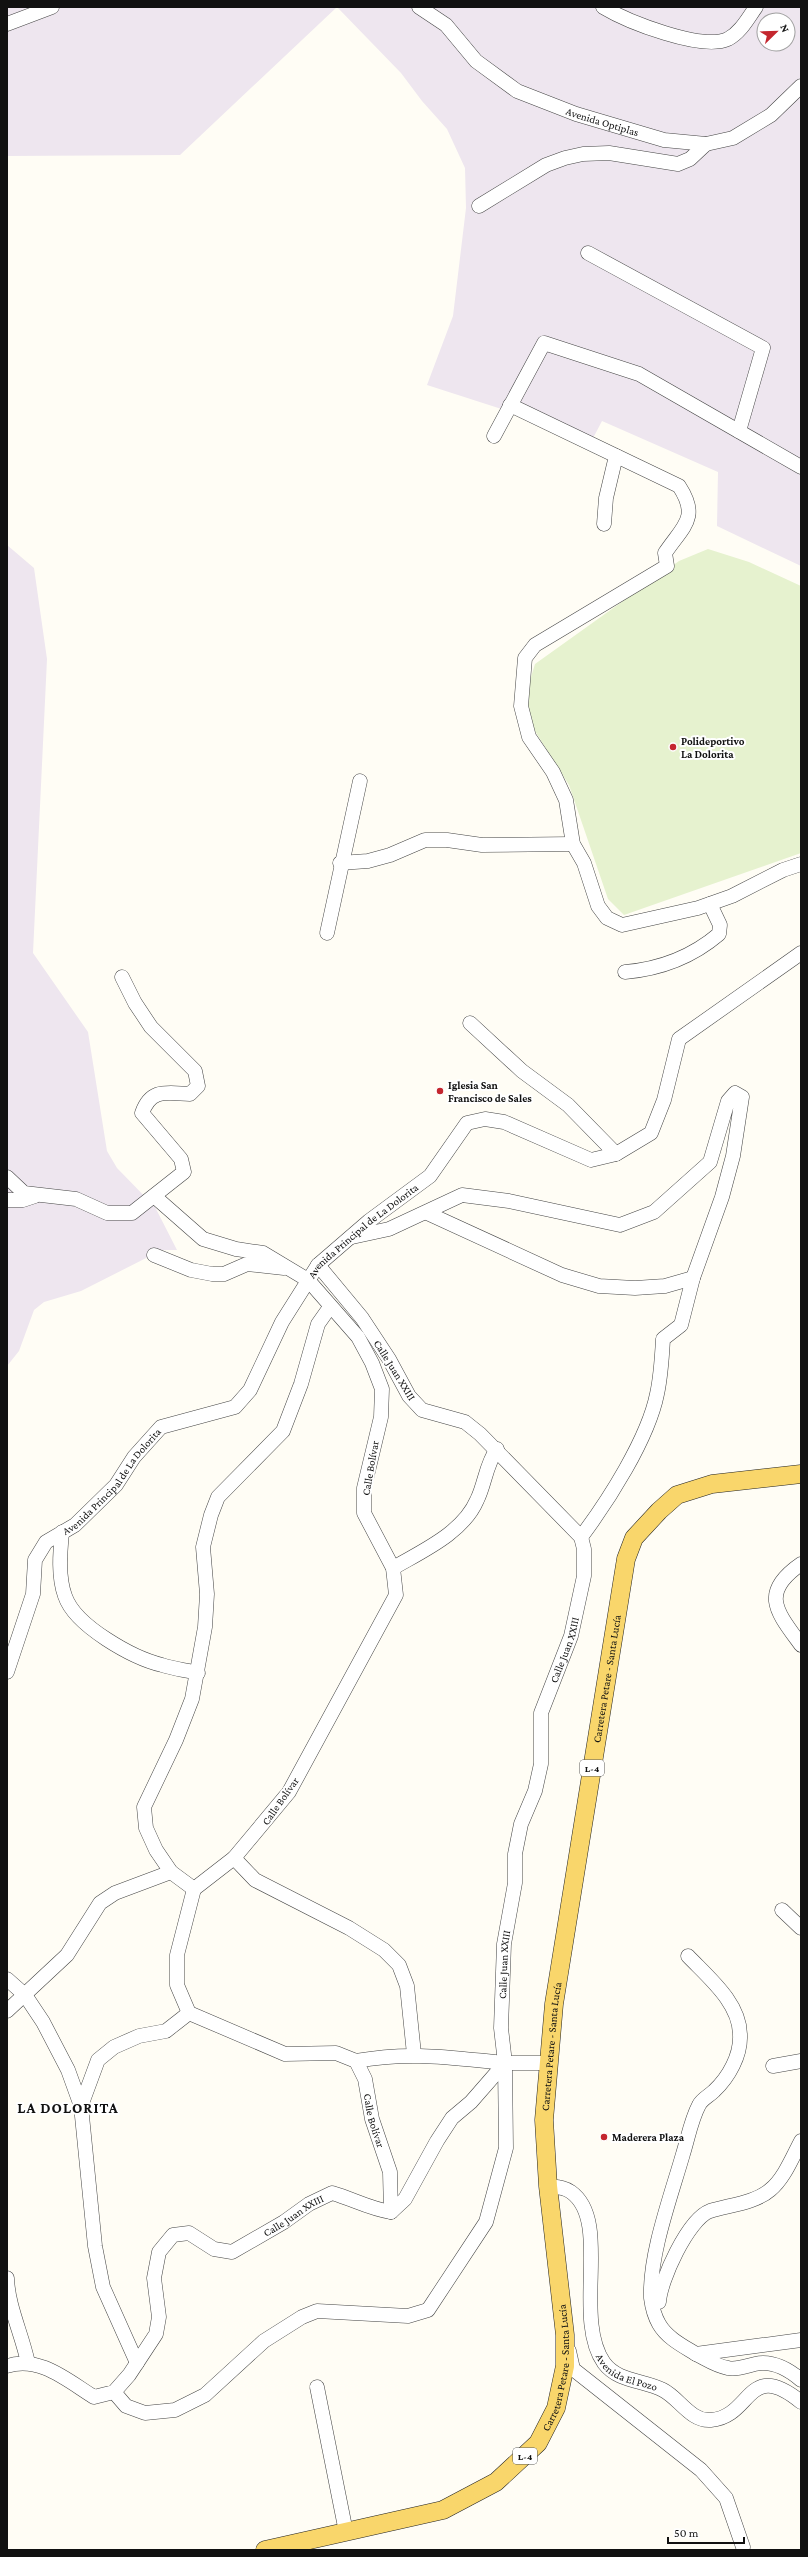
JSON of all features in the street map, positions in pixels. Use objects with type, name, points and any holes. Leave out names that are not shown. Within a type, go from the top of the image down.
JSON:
[{"type":"main road","name":"Carretera Petare - Santa Lucía","points":[[265,2550],[442,2510],[496,2482],[538,2443],[556,2408],[565,2366],[565,2335],[548,2186],[544,2120],[554,2004],[626,1559],[634,1538],[659,1511],[677,1495],[712,1484],[801,1474]]},
{"type":"street","points":[[7,24],[52,7]]},
{"type":"street","name":"Avenida Optiplas","points":[[420,7],[446,25],[476,61],[517,91],[576,114],[664,140],[706,144],[733,138],[771,115],[801,86]]},
{"type":"street","points":[[603,7],[643,26],[671,36],[720,42],[740,30],[756,7]]},
{"type":"street","points":[[478,206],[546,165],[565,158],[583,154],[609,153],[678,164],[690,159],[706,144]]},
{"type":"street","points":[[588,253],[763,348],[739,431]]},
{"type":"street","points":[[494,436],[544,343],[639,374],[801,467]]},
{"type":"street","points":[[510,405],[679,486],[685,496],[690,510],[688,523],[665,553],[667,566],[535,645],[525,658],[520,706],[529,737],[553,772],[566,800],[573,844],[584,863],[598,906],[607,918],[622,925],[710,904],[732,896],[783,870],[801,864]]},
{"type":"street","points":[[604,524],[606,498],[616,456]]},
{"type":"street","points":[[327,933],[340,863],[360,781]]},
{"type":"street","points":[[340,863],[368,861],[390,855],[425,840],[447,840],[482,846],[573,844]]},
{"type":"street","points":[[626,972],[651,970],[704,946],[719,934],[720,925],[710,904]]},
{"type":"street","name":"Avenida Principal de La Dolorita","points":[[7,1672],[33,1594],[36,1560],[46,1542],[75,1525],[116,1485],[134,1457],[161,1427],[235,1407],[250,1390],[282,1322],[318,1265],[350,1238],[430,1176],[467,1122],[485,1119],[504,1122],[591,1160],[616,1154],[651,1132],[664,1100],[679,1039],[801,953]]},
{"type":"street","points":[[7,1177],[24,1193],[76,1199],[107,1213],[132,1213],[184,1172],[181,1159],[142,1113],[146,1101],[154,1094],[190,1094],[198,1086],[195,1071],[168,1047],[151,1027],[135,1003],[122,977]]},
{"type":"street","points":[[470,1024],[522,1071],[568,1105],[616,1154]]},
{"type":"street","points":[[350,1238],[389,1229],[427,1213],[442,1203],[462,1195],[509,1201],[620,1224],[654,1212],[710,1162],[728,1101],[735,1093],[742,1097],[733,1156],[722,1197],[693,1278],[681,1325],[663,1339],[657,1395],[646,1427],[616,1486],[580,1537]]},
{"type":"street","points":[[7,1200],[23,1200],[39,1195]]},
{"type":"street","points":[[154,1196],[203,1239],[236,1249],[263,1253],[308,1280]]},
{"type":"street","points":[[427,1213],[562,1275],[600,1286],[635,1288],[665,1286],[693,1278]]},
{"type":"street","points":[[154,1255],[191,1270],[212,1274],[224,1274],[247,1264],[288,1269]]},
{"type":"street","name":"Calle Juan XXIII","points":[[318,1265],[362,1318],[389,1359],[409,1396],[422,1410],[465,1422],[497,1449],[552,1510],[580,1537],[584,1550],[584,1576],[571,1636],[541,1713],[541,1764],[535,1791],[521,1824],[515,1854],[515,1883],[504,1944],[501,2028],[505,2063],[506,2148],[486,2222],[428,2310],[408,2316],[317,2311],[302,2317],[264,2341],[212,2390],[175,2410],[145,2413],[126,2406],[114,2392],[137,2363],[156,2334],[158,2317],[154,2278],[159,2252],[173,2235],[189,2233],[214,2249],[232,2252],[284,2222],[309,2204],[332,2193],[355,2199],[374,2210],[391,2212]]},
{"type":"street","name":"Calle Bolívar","points":[[194,1889],[234,1858],[289,1792],[326,1721],[396,1595],[393,1568],[364,1513],[364,1488],[381,1417],[382,1389],[358,1337],[308,1280]]},
{"type":"street","points":[[330,1306],[318,1324],[301,1384],[283,1431],[218,1496],[210,1515],[203,1547],[207,1594],[198,1672],[192,1699],[176,1740],[144,1807],[146,1828],[171,1872],[194,1889],[177,1955],[177,1985],[190,2013],[285,2054],[336,2053],[356,2062],[388,2055],[414,2054],[505,2063],[549,2063]]},
{"type":"street","points":[[393,1568],[462,1523],[477,1502],[492,1456],[497,1449]]},
{"type":"street","points":[[62,1532],[61,1570],[65,1597],[76,1613],[111,1643],[161,1665],[198,1672]]},
{"type":"street","points":[[801,1564],[787,1574],[777,1586],[777,1611],[801,1645]]},
{"type":"street","points":[[234,1858],[255,1880],[349,1928],[384,1950],[399,1965],[407,1986],[414,2054]]},
{"type":"street","points":[[7,2011],[67,1955],[100,1902],[115,1893],[171,1872]]},
{"type":"street","points":[[782,1910],[801,1928]]},
{"type":"street","points":[[688,1956],[716,1985],[731,2006],[739,2023],[740,2041],[736,2059],[723,2082],[698,2106],[655,2255],[651,2300],[659,2324],[668,2335],[696,2354],[727,2368],[736,2369],[757,2363],[772,2364],[791,2371],[801,2380]]},
{"type":"street","points":[[7,1979],[25,1995],[44,2022],[68,2070],[81,2106],[95,2246],[103,2286],[137,2363]]},
{"type":"street","points":[[81,2106],[98,2060],[114,2047],[139,2036],[166,2032],[190,2013]]},
{"type":"street","points":[[774,2066],[801,2061]]},
{"type":"street","name":"Calle Bolívar","points":[[356,2062],[365,2079],[372,2119],[390,2172],[391,2212]]},
{"type":"street","points":[[391,2212],[405,2199],[437,2141],[452,2118],[472,2102],[505,2063]]},
{"type":"street","points":[[668,2335],[660,2312],[660,2288],[689,2233],[709,2212],[749,2200],[769,2191],[779,2180],[801,2141]]},
{"type":"street","name":"Avenida El Pozo","points":[[548,2186],[571,2192],[578,2198],[585,2211],[592,2247],[589,2280],[591,2327],[596,2348],[611,2370],[620,2376],[662,2389],[676,2398],[693,2415],[709,2420],[727,2413],[760,2388],[769,2385],[778,2386],[801,2402]]},
{"type":"street","points":[[7,2278],[8,2297],[22,2336],[28,2363]]},
{"type":"street","points":[[565,2335],[573,2369],[700,2470],[726,2498],[743,2547]]},
{"type":"street","points":[[696,2354],[801,2340]]},
{"type":"street","points":[[7,2366],[19,2362],[38,2364],[58,2374],[94,2397],[114,2392]]},
{"type":"street","points":[[317,2386],[346,2532]]},
{"type":"shaded area","points":[[7,7],[337,7],[180,155],[7,156]]},
{"type":"shaded area","points":[[337,7],[801,7],[801,566],[717,526],[718,472],[602,421],[591,442],[523,416],[427,385],[453,316],[466,208],[465,168],[447,129],[422,101],[401,73]]},
{"type":"shaded area","points":[[7,545],[34,568],[47,659],[33,953],[88,1032],[107,1151],[117,1168],[155,1207],[177,1250],[162,1250],[81,1291],[44,1302],[34,1310],[19,1351],[7,1366]]},
{"type":"green space","name":"Polideportivo La Dolorita","points":[[708,549],[749,562],[801,586],[801,853],[624,915],[608,899],[569,785],[521,709],[535,664],[679,561]]},
{"type":"place","name":"Polideportivo La Dolorita","points":[[673,747]]},
{"type":"place","name":"Iglesia San Francisco de Sales","points":[[440,1091]]},
{"type":"place","name":"Maderera Plaza","points":[[604,2137]]},
{"type":"district","name":"LA DOLORITA","points":[[68,2108]]}]
